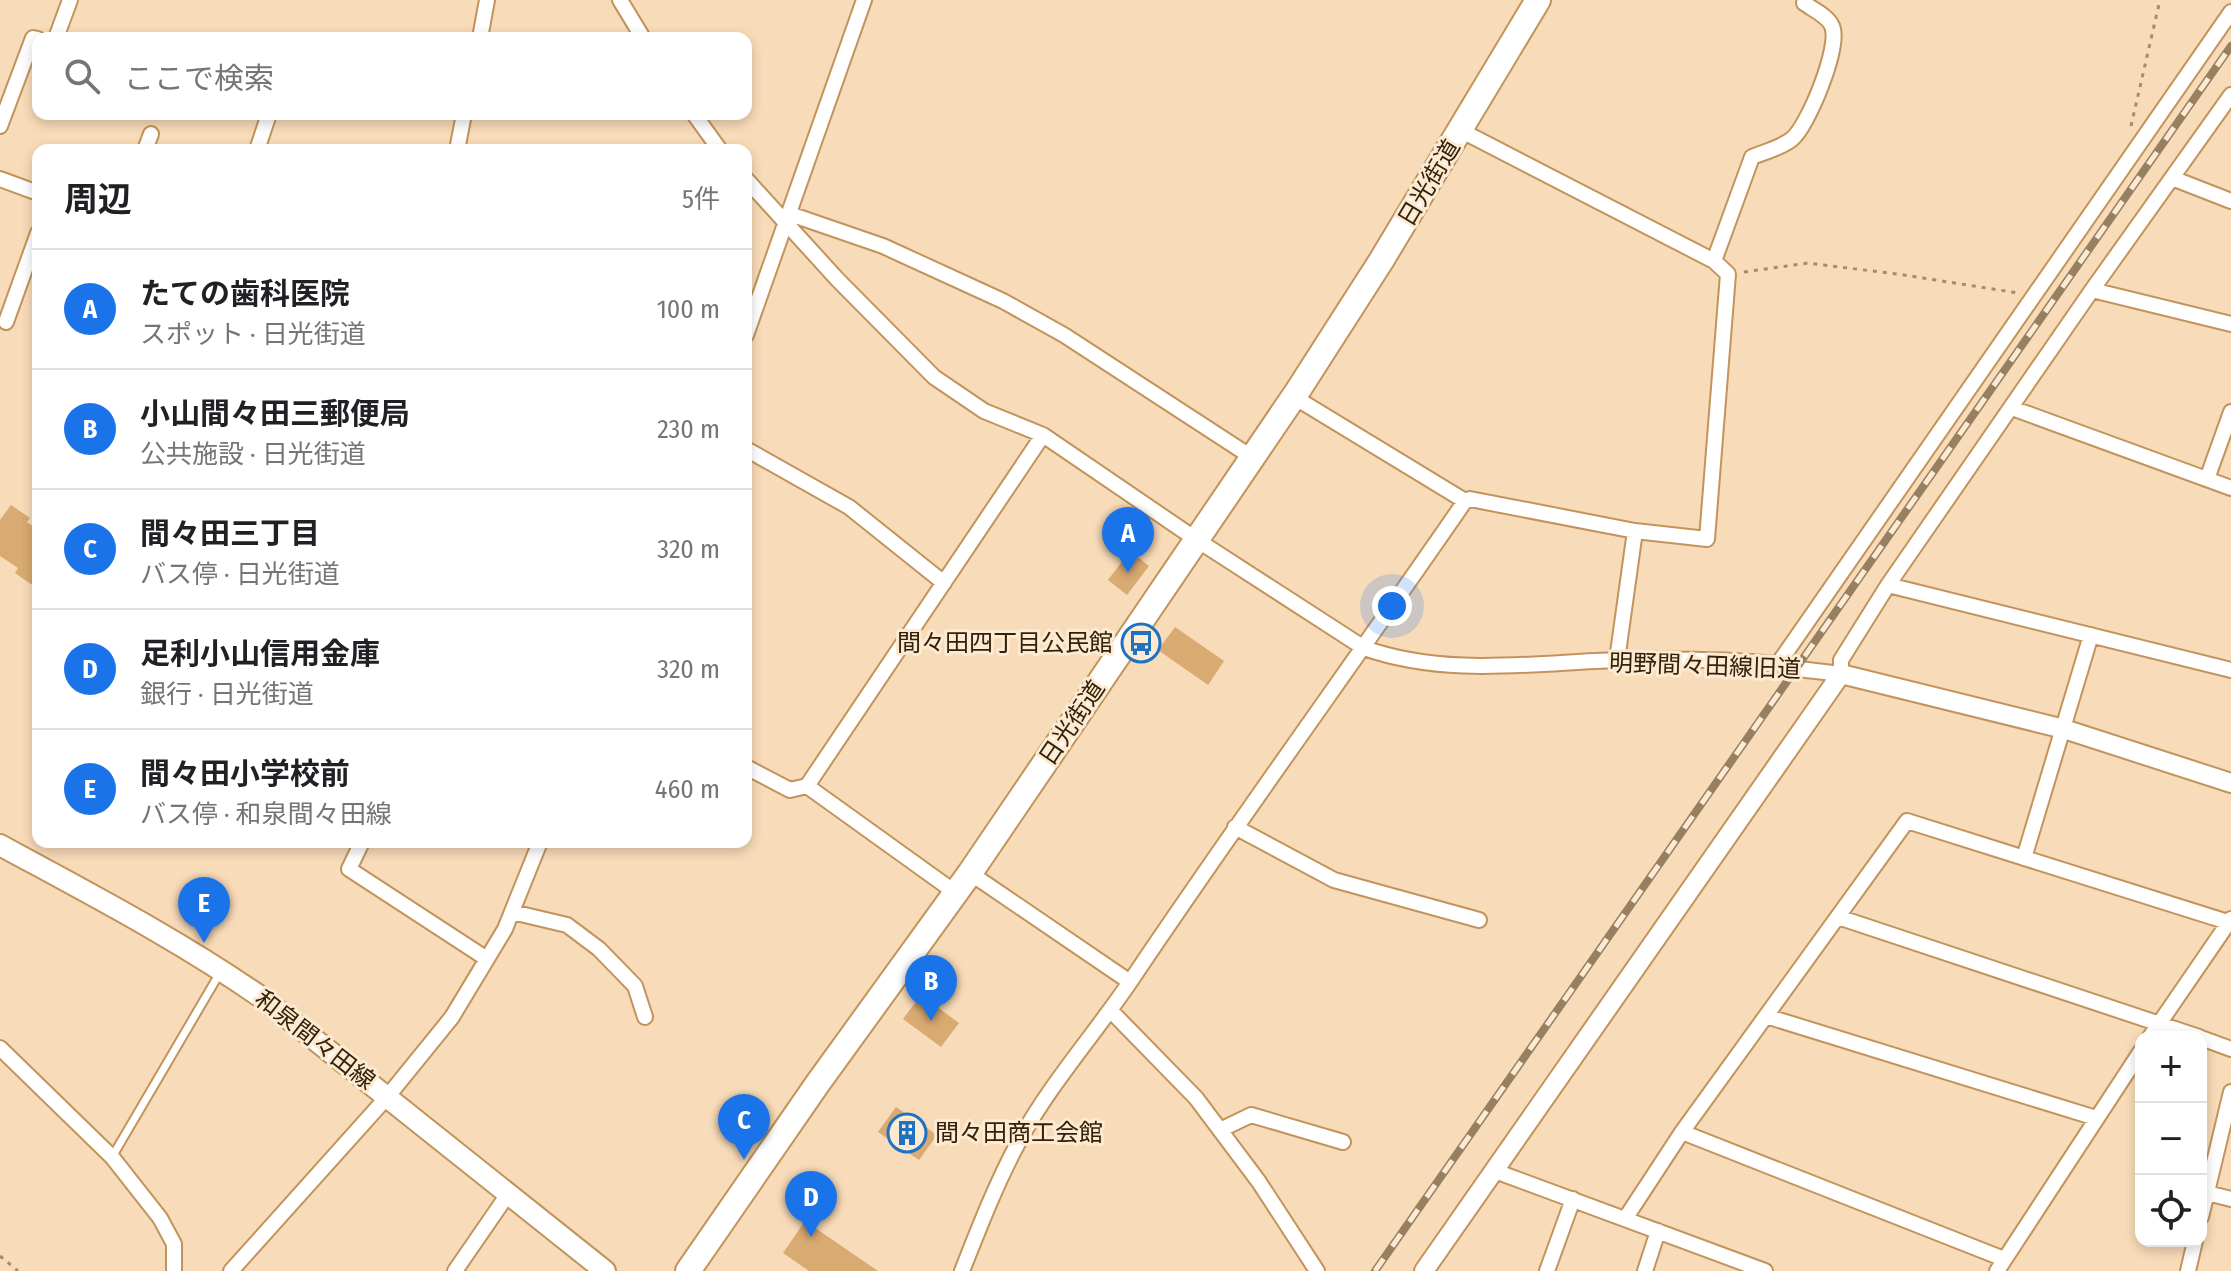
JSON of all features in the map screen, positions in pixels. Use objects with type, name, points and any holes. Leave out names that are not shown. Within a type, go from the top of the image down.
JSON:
[{"type":"highway","name":"日光街道","points":[[688,1271],[818,1083],[963,883],[1294,397],[1381,261],[1533,2]]},
{"type":"main road","name":"和泉間々田線","points":[[0,845],[222,969],[388,1096],[605,1271]]},
{"type":"street","points":[[58,32],[70,0]]},
{"type":"street","points":[[481,32],[487,0]]},
{"type":"street","points":[[620,0],[639,32]]},
{"type":"street","points":[[752,319],[864,0]]},
{"type":"street","points":[[1714,261],[1752,157],[1790,141],[1802,129],[1828,69],[1834,33],[1831,22],[1804,3]]},
{"type":"street","points":[[1778,664],[2231,12]]},
{"type":"street","points":[[0,126],[32,41]]},
{"type":"street","points":[[1424,1271],[1841,674],[1841,660],[1888,585],[2231,95]]},
{"type":"street","points":[[259,144],[267,120]]},
{"type":"street","points":[[458,144],[463,120]]},
{"type":"street","points":[[698,120],[716,144]]},
{"type":"street","points":[[962,1271],[1018,1142],[1465,501],[1470,499],[1635,531],[1707,539],[1728,274],[1714,261],[1460,130]]},
{"type":"street","points":[[147,144],[151,134]]},
{"type":"street","points":[[2172,178],[2231,201]]},
{"type":"street","points":[[0,179],[32,191]]},
{"type":"street","name":"明野間々田線旧道","points":[[752,185],[934,377],[984,411],[1043,435],[1364,648],[1390,657],[1454,665],[1508,666],[1617,660],[1778,664],[1841,674],[2064,729],[2231,783]]},
{"type":"street","points":[[788,220],[883,246],[1003,301],[1064,335],[1253,458]]},
{"type":"street","points":[[6,322],[32,250]]},
{"type":"street","points":[[2092,290],[2231,324]]},
{"type":"street","points":[[1294,397],[1465,501]]},
{"type":"street","points":[[2012,408],[2231,488]]},
{"type":"street","points":[[2207,479],[2231,412]]},
{"type":"street","points":[[752,770],[790,790],[807,786],[1043,435]]},
{"type":"street","points":[[752,452],[849,507],[944,583]]},
{"type":"street","points":[[1617,660],[1635,531]]},
{"type":"street","points":[[1888,585],[2231,670]]},
{"type":"street","points":[[2024,858],[2091,635]]},
{"type":"street","points":[[807,786],[1130,982]]},
{"type":"street","points":[[1625,1219],[1682,1132],[1907,821],[2230,921],[2154,1031]]},
{"type":"street","points":[[1235,827],[1334,880],[1479,920]]},
{"type":"street","points":[[359,848],[349,869],[487,959]]},
{"type":"street","points":[[231,1271],[388,1096],[452,1017],[505,929],[538,848]]},
{"type":"street","points":[[512,912],[567,925],[599,949],[635,986],[645,1017]]},
{"type":"street","points":[[1838,917],[2183,1031]]},
{"type":"street","points":[[1110,1010],[1196,1098],[1259,1182],[1317,1271]]},
{"type":"street","points":[[1766,1016],[2096,1118]]},
{"type":"street","points":[[2207,1040],[2231,1049]]},
{"type":"street","points":[[0,1048],[112,1157],[160,1218],[174,1244],[174,1271]]},
{"type":"street","points":[[1682,1132],[2001,1265],[2135,1060]]},
{"type":"street","points":[[2231,1092],[2207,1193],[2231,1199]]},
{"type":"street","points":[[1220,1130],[1251,1115],[1343,1142]]},
{"type":"street","points":[[1495,1171],[1765,1271]]},
{"type":"street","points":[[455,1271],[508,1194]]},
{"type":"street","points":[[1547,1271],[1573,1199]]},
{"type":"street","points":[[1645,1271],[1658,1231]]},
{"type":"street","points":[[2188,1271],[2194,1247]]},
{"type":"lane","points":[[112,1157],[222,969]]},
{"type":"path","points":[[2130,158],[2124,154],[2160,0]]},
{"type":"path","points":[[1728,274],[1808,263],[2023,294],[2031,300]]},
{"type":"path","points":[[0,1256],[18,1271]]},
{"type":"building","points":[[11,505],[30,518],[27,522],[32,526],[32,585],[15,573],[18,568],[0,556],[0,520]]},
{"type":"building","points":[[1130,551],[1149,566],[1127,595],[1108,580]]},
{"type":"building","points":[[1175,627],[1224,661],[1208,685],[1158,650]]},
{"type":"building","points":[[921,995],[959,1023],[941,1047],[903,1019]]},
{"type":"building","name":"間々田商工会館","points":[[896,1107],[937,1135],[919,1160],[878,1132]]},
{"type":"building","points":[[805,1221],[878,1271],[809,1271],[783,1253]]},
{"type":"railway","points":[[1375,1271],[2231,46]]},
{"type":"place","name":"たての歯科医院","points":[[1128,573]]},
{"type":"place","name":"間々田四丁目公民館","points":[[1141,643]]},
{"type":"place","name":"間々田小学校前","points":[[204,943]]},
{"type":"place","name":"小山間々田三郵便局","points":[[931,1021]]},
{"type":"place","name":"間々田商工会館","points":[[907,1133]]},
{"type":"place","name":"間々田三丁目","points":[[744,1160]]},
{"type":"place","name":"足利小山信用金庫","points":[[811,1237]]}]
